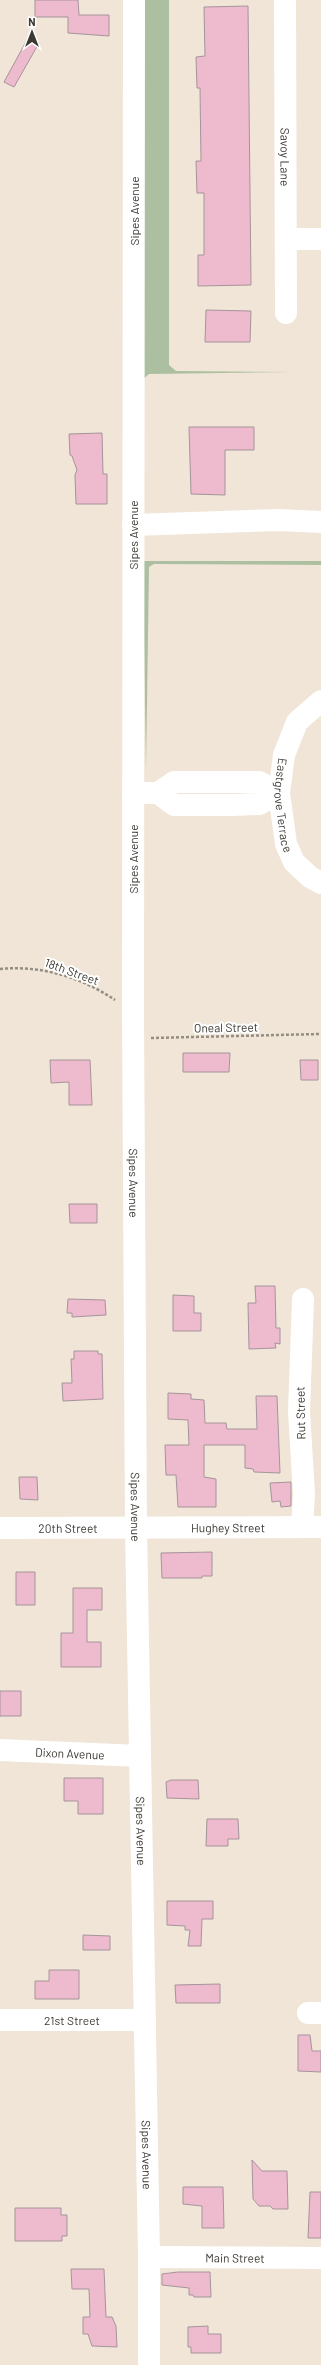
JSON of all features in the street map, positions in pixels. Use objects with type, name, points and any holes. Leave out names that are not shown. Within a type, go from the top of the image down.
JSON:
[{"type":"street","name":"Sipes Avenue","points":[[134,0],[133,1039],[136,1528],[149,2257],[149,2365]]},
{"type":"street","name":"Savoy Lane","points":[[285,0],[286,313]]},
{"type":"street","points":[[286,238],[321,239]]},
{"type":"street","points":[[133,525],[278,520],[321,522]]},
{"type":"street","name":"Eastgrove Terrace","points":[[321,701],[297,722],[284,755],[279,793],[286,844],[294,862],[310,877],[321,884]]},
{"type":"street","points":[[158,794],[174,782],[259,782],[279,793]]},
{"type":"street","points":[[207,782],[207,804]]},
{"type":"street","points":[[133,794],[158,794],[174,804],[259,804],[279,793]]},
{"type":"street","name":"Rut Street","points":[[302,1299],[299,1410],[304,1495],[312,1527]]},
{"type":"street","name":"Hughey Street","points":[[136,1528],[312,1527]]},
{"type":"street","name":"20th Street","points":[[0,1528],[136,1528]]},
{"type":"street","name":"Dixon Avenue","points":[[0,1750],[140,1756]]},
{"type":"street","name":"21st Street","points":[[0,2020],[145,2020]]},
{"type":"street","name":"Main Street","points":[[149,2257],[321,2258]]},
{"type":"path","name":"18th Street","points":[[0,969],[41,969],[70,978],[103,992],[133,1011]]},
{"type":"path","name":"Oneal Street","points":[[133,1039],[320,1034]]},
{"type":"green space","points":[[142,0],[169,0],[169,365],[176,371],[292,372],[149,374],[142,380]]},
{"type":"green space","points":[[143,561],[321,561],[321,565],[154,564],[149,567],[146,770]]},
{"type":"building","points":[[35,0],[78,0],[79,15],[109,15],[109,36],[68,33],[68,17],[35,17]]},
{"type":"building","points":[[248,6],[251,285],[198,286],[198,255],[204,255],[204,193],[197,193],[196,161],[201,161],[200,88],[197,88],[196,57],[205,56],[204,7]]},
{"type":"building","points":[[28,38],[39,43],[14,87],[4,82]]},
{"type":"building","points":[[206,310],[251,311],[250,342],[205,342]]},
{"type":"building","points":[[189,427],[254,427],[254,450],[225,450],[225,495],[191,494]]},
{"type":"building","points":[[102,433],[103,474],[107,474],[107,504],[76,504],[75,475],[77,470],[72,456],[70,455],[69,434]]},
{"type":"building","points":[[183,1053],[230,1053],[229,1072],[183,1072]]},
{"type":"building","points":[[50,1060],[90,1060],[92,1105],[69,1105],[69,1082],[51,1083]]},
{"type":"building","points":[[300,1060],[318,1060],[318,1080],[301,1080]]},
{"type":"building","points":[[69,1204],[97,1204],[97,1223],[70,1223]]},
{"type":"building","points":[[255,1286],[275,1286],[276,1328],[280,1328],[280,1344],[275,1343],[276,1348],[249,1349],[248,1303],[256,1303]]},
{"type":"building","points":[[173,1295],[194,1296],[194,1313],[201,1313],[201,1331],[173,1331]]},
{"type":"building","points":[[68,1299],[105,1300],[106,1315],[72,1317],[72,1313],[67,1313]]},
{"type":"building","points":[[74,1351],[98,1351],[98,1354],[102,1354],[103,1399],[63,1401],[62,1383],[72,1383],[71,1359],[74,1359]]},
{"type":"building","points":[[168,1393],[191,1394],[191,1399],[204,1400],[205,1423],[226,1423],[227,1429],[257,1429],[256,1396],[277,1396],[280,1473],[254,1472],[253,1469],[245,1468],[245,1445],[204,1445],[204,1477],[216,1479],[216,1507],[178,1507],[176,1475],[166,1475],[165,1445],[189,1445],[188,1420],[168,1419]]},
{"type":"building","points":[[19,1477],[37,1477],[38,1500],[20,1499]]},
{"type":"building","points":[[291,1482],[291,1506],[281,1507],[280,1501],[272,1502],[270,1483]]},
{"type":"building","points":[[212,1552],[212,1576],[202,1576],[202,1578],[162,1578],[161,1553]]},
{"type":"building","points":[[16,1572],[35,1572],[35,1605],[16,1605]]},
{"type":"building","points":[[73,1588],[102,1588],[102,1610],[87,1610],[87,1642],[101,1642],[101,1667],[61,1667],[61,1633],[73,1633]]},
{"type":"building","points":[[0,1691],[21,1691],[21,1716],[0,1716]]},
{"type":"building","points":[[64,1778],[103,1778],[103,1814],[78,1814],[78,1801],[64,1801]]},
{"type":"building","points":[[171,1780],[198,1780],[199,1799],[167,1798],[166,1782]]},
{"type":"building","points":[[207,1819],[238,1819],[239,1839],[228,1839],[228,1846],[206,1846]]},
{"type":"building","points":[[167,1901],[213,1901],[213,1919],[202,1919],[201,1946],[188,1946],[190,1930],[185,1930],[185,1926],[167,1925]]},
{"type":"building","points":[[83,1935],[110,1936],[110,1950],[83,1950]]},
{"type":"building","points":[[49,1970],[79,1970],[79,1999],[35,1999],[35,1981],[49,1981]]},
{"type":"building","points":[[220,1984],[220,2003],[176,2003],[175,1985]]},
{"type":"building","points":[[298,2035],[310,2035],[312,2051],[321,2051],[321,2072],[298,2071]]},
{"type":"building","points":[[252,2160],[262,2171],[287,2171],[288,2209],[273,2209],[270,2206],[259,2206],[253,2199]]},
{"type":"building","points":[[183,2187],[223,2187],[224,2228],[202,2228],[202,2206],[183,2204]]},
{"type":"building","points":[[310,2192],[321,2192],[321,2238],[308,2238]]},
{"type":"building","points":[[15,2208],[61,2208],[61,2215],[67,2215],[67,2236],[62,2236],[62,2241],[15,2241]]},
{"type":"building","points":[[71,2269],[104,2269],[106,2317],[112,2317],[116,2326],[117,2347],[92,2346],[88,2334],[83,2334],[83,2317],[90,2317],[89,2289],[72,2289]]},
{"type":"building","points":[[178,2272],[210,2272],[211,2297],[194,2297],[193,2295],[189,2295],[189,2288],[162,2285],[162,2274]]},
{"type":"building","points":[[208,2326],[208,2334],[221,2334],[221,2353],[191,2353],[191,2347],[188,2347],[188,2327]]}]
